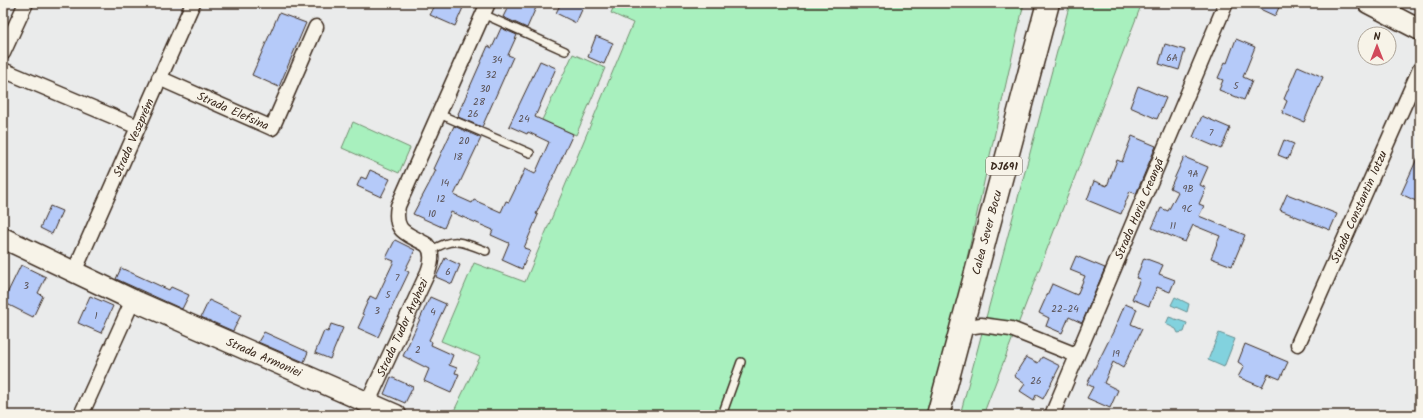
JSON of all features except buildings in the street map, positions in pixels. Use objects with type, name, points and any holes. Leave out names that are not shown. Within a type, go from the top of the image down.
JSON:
[{"type":"main road","name":"Calea Sever Bocu","points":[[938,415],[1048,3]]},
{"type":"street","points":[[3,53],[26,3]]},
{"type":"street","name":"Strada Veszprém","points":[[74,272],[192,3]]},
{"type":"street","name":"Strada Horia Creangă","points":[[1052,415],[1076,355],[1226,3]]},
{"type":"street","points":[[1368,3],[1420,30]]},
{"type":"street","points":[[431,251],[427,245],[401,231],[398,224],[397,214],[400,200],[485,9]]},
{"type":"street","name":"Strada Elefsina","points":[[159,78],[272,128],[316,27]]},
{"type":"street","name":"Strada Constantin Iotzu","points":[[1298,344],[1420,69]]},
{"type":"street","points":[[3,70],[138,127]]},
{"type":"street","name":"Strada Armoniei","points":[[3,238],[133,300],[396,415]]},
{"type":"street","name":"Strada Tudor Arghezi","points":[[368,402],[428,272],[432,257],[431,251]]},
{"type":"street","points":[[82,415],[133,300]]},
{"type":"street","points":[[961,328],[981,325],[1011,329],[1076,355]]},
{"type":"lane","points":[[485,9],[565,51]]},
{"type":"lane","points":[[438,114],[530,153]]},
{"type":"lane","points":[[431,251],[448,242],[458,241],[486,251]]},
{"type":"lane","points":[[722,415],[741,362]]},
{"type":"green space","points":[[615,3],[1024,3],[932,415],[452,415],[480,357],[441,341],[474,263],[525,282],[633,23],[611,13]]},
{"type":"green space","points":[[1070,3],[1142,3],[983,415],[960,415]]},
{"type":"green space","points":[[573,54],[605,68],[576,135],[542,120]]},
{"type":"green space","points":[[353,122],[410,148],[399,173],[342,148]]},
{"type":"water","points":[[1175,297],[1189,304],[1187,312],[1171,305]]},
{"type":"water","points":[[1169,317],[1187,323],[1184,332],[1178,333],[1176,329],[1166,324]]},
{"type":"water","points":[[1219,333],[1235,339],[1224,367],[1208,360]]}]
